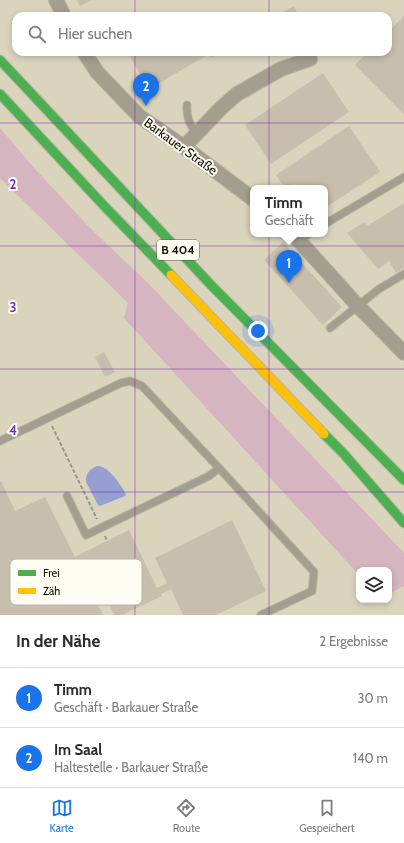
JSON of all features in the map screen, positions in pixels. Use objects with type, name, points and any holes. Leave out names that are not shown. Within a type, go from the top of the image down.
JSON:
[{"type":"highway","name":"B 404","points":[[0,60],[92,160],[211,285],[404,480]]},
{"type":"highway","name":"B 404","points":[[0,94],[107,209],[343,453],[404,523]]},
{"type":"street","points":[[56,0],[62,12]]},
{"type":"street","name":"Barkauer Straße","points":[[87,56],[97,72],[139,116],[250,197]]},
{"type":"street","points":[[184,148],[196,134],[237,94],[281,69],[310,59]]},
{"type":"street","points":[[301,237],[358,306],[404,353]]},
{"type":"lane","points":[[187,105],[186,114],[196,134]]},
{"type":"lane","points":[[328,222],[404,177]]},
{"type":"lane","points":[[330,328],[379,289],[404,274]]},
{"type":"lane","points":[[0,441],[121,383],[130,381],[142,386],[314,572],[312,591],[261,615]]},
{"type":"lane","points":[[66,496],[86,535],[209,476],[218,468]]},
{"type":"path","points":[[48,418],[107,541]]},
{"type":"shaded area","points":[[0,128],[35,169],[91,229],[148,283],[404,553],[404,586],[392,592],[392,567],[356,567],[356,572],[124,318],[128,303],[0,178]]},
{"type":"water","points":[[97,466],[110,472],[124,491],[125,496],[100,506],[98,505],[86,482],[88,472]]},
{"type":"building","points":[[77,0],[92,0],[80,6]]},
{"type":"building","points":[[294,6],[297,12],[283,12]]},
{"type":"building","points":[[404,16],[404,114],[355,65],[364,56],[392,56],[392,28]]},
{"type":"building","points":[[132,56],[206,56],[149,89],[130,57]]},
{"type":"building","points":[[323,73],[349,112],[271,164],[245,125]]},
{"type":"building","points":[[349,126],[380,172],[328,206],[328,185],[283,185],[276,175]]},
{"type":"building","points":[[404,203],[404,268],[396,273],[389,261],[378,269],[347,233],[365,222],[367,226]]},
{"type":"building","points":[[283,242],[342,307],[323,325],[264,260]]},
{"type":"building","points":[[104,352],[115,372],[105,377],[95,357]]},
{"type":"building","points":[[1,481],[15,511],[45,497],[75,557],[129,530],[157,588],[167,583],[155,558],[232,520],[266,591],[216,615],[183,615],[171,589],[161,594],[162,596],[122,615],[114,615],[109,605],[142,605],[142,559],[10,559],[10,605],[98,605],[103,615],[0,615]]},
{"type":"traffic: fast","points":[[0,60],[211,285],[404,480]]},
{"type":"traffic: fast","points":[[0,94],[171,275]]},
{"type":"traffic: fast","points":[[324,434],[343,453],[404,523]]},
{"type":"traffic: slow","points":[[171,275],[324,434]]},
{"type":"place","name":"Im Saal","points":[[146,106]]},
{"type":"place","name":"Timm","points":[[289,283]]}]
